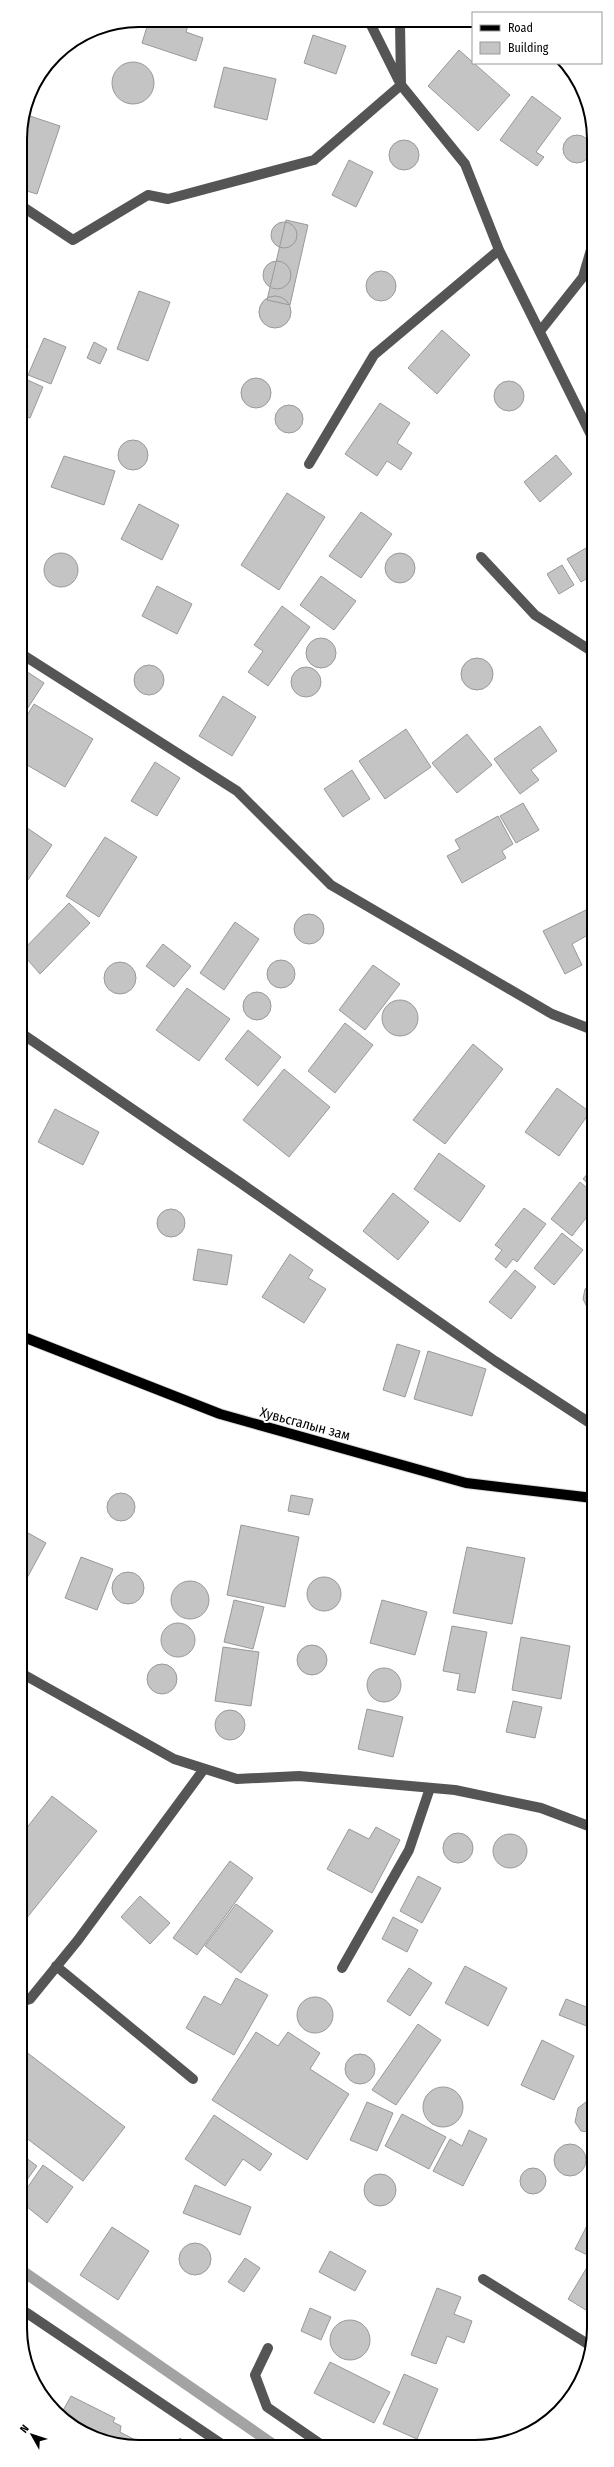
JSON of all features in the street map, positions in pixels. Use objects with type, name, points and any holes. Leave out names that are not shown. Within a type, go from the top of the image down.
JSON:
[{"type":"main road","name":"Хувьсгалын зам","points":[[27,1338],[220,1414],[466,1483],[587,1497]]},
{"type":"street","points":[[372,27],[401,85],[465,164],[499,250],[541,330],[587,426]]},
{"type":"street","points":[[400,27],[401,85]]},
{"type":"street","points":[[27,210],[73,240],[148,195],[168,199],[314,160],[401,85]]},
{"type":"street","points":[[309,464],[374,355],[499,250]]},
{"type":"street","points":[[541,330],[583,277],[587,263]]},
{"type":"street","points":[[481,557],[535,615],[587,648]]},
{"type":"street","points":[[27,657],[237,791],[331,885],[552,1014],[587,1028]]},
{"type":"street","points":[[27,1037],[236,1179],[495,1361],[587,1421]]},
{"type":"street","points":[[27,1676],[174,1759],[238,1779],[299,1776],[455,1790],[541,1808],[587,1825]]},
{"type":"street","points":[[27,2000],[30,1999],[56,1966],[204,1769]]},
{"type":"street","points":[[342,1968],[410,1850],[430,1788]]},
{"type":"street","points":[[56,1966],[193,2079]]},
{"type":"street","points":[[483,2280],[586,2343]]},
{"type":"street","points":[[27,2313],[216,2440]]},
{"type":"street","points":[[268,2348],[255,2375],[267,2407],[315,2440]]},
{"type":"building","points":[[147,27],[188,27],[186,32],[203,38],[196,61],[142,43]]},
{"type":"building","points":[[313,35],[346,46],[336,74],[304,63]]},
{"type":"building","points":[[459,50],[472,61],[472,64],[475,64],[510,95],[478,131],[428,86]]},
{"type":"building","points":[[133,62],[141,64],[150,72],[154,83],[152,91],[144,100],[133,104],[125,102],[116,94],[112,83],[114,75],[122,66]]},
{"type":"building","points":[[224,67],[276,79],[267,120],[214,107]]},
{"type":"building","points":[[532,96],[561,118],[536,152],[544,157],[537,166],[500,140]]},
{"type":"building","points":[[29,116],[60,126],[37,194],[27,191],[27,132]]},
{"type":"building","points":[[572,136],[582,136],[587,139],[587,159],[577,163],[572,162],[567,159],[564,154],[564,144],[567,139]]},
{"type":"building","points":[[404,140],[410,141],[418,149],[418,161],[410,169],[404,170],[398,169],[390,161],[389,155],[390,149],[398,141]]},
{"type":"building","points":[[349,160],[373,172],[356,207],[332,195]]},
{"type":"building","points":[[286,220],[308,225],[290,305],[267,300]]},
{"type":"building","points":[[284,222],[293,226],[297,235],[293,244],[284,248],[275,244],[271,235],[275,226]]},
{"type":"building","points":[[277,261],[287,265],[291,275],[287,285],[277,289],[267,285],[263,275],[267,265]]},
{"type":"building","points":[[381,271],[392,275],[396,286],[392,297],[381,301],[370,297],[366,286],[370,275]]},
{"type":"building","points":[[139,291],[170,302],[148,361],[117,349]]},
{"type":"building","points":[[272,296],[278,296],[287,300],[291,312],[287,324],[278,328],[272,328],[263,324],[259,315],[259,309],[263,300]]},
{"type":"building","points":[[442,330],[470,355],[437,394],[408,368]]},
{"type":"building","points":[[44,338],[66,347],[51,384],[28,375]]},
{"type":"building","points":[[94,342],[107,349],[100,364],[87,358]]},
{"type":"building","points":[[256,378],[262,379],[270,387],[270,399],[262,407],[256,408],[250,407],[242,399],[241,393],[242,387],[250,379]]},
{"type":"building","points":[[27,380],[43,387],[30,418],[27,417]]},
{"type":"building","points":[[509,381],[520,385],[524,396],[520,407],[509,411],[498,407],[494,396],[498,385]]},
{"type":"building","points":[[380,403],[410,423],[397,443],[412,453],[401,470],[387,461],[377,476],[345,454]]},
{"type":"building","points":[[289,405],[299,409],[303,419],[299,429],[289,433],[279,429],[275,419],[279,409]]},
{"type":"building","points":[[133,440],[144,444],[148,455],[144,466],[133,470],[122,466],[118,455],[122,444]]},
{"type":"building","points":[[556,455],[572,474],[540,502],[524,482]]},
{"type":"building","points":[[64,456],[115,471],[104,505],[51,487]]},
{"type":"building","points":[[287,493],[325,517],[279,590],[241,565]]},
{"type":"building","points":[[139,504],[179,525],[162,560],[121,539]]},
{"type":"building","points":[[361,512],[392,534],[361,578],[329,556]]},
{"type":"building","points":[[587,547],[587,578],[581,582],[567,559]]},
{"type":"building","points":[[61,553],[67,554],[73,558],[77,564],[77,576],[73,582],[67,586],[61,587],[55,586],[49,582],[45,576],[44,570],[45,564],[49,558],[55,554]]},
{"type":"building","points":[[400,553],[411,557],[415,568],[411,579],[400,583],[389,579],[385,568],[389,557]]},
{"type":"building","points":[[562,565],[574,585],[559,594],[547,574]]},
{"type":"building","points":[[321,576],[356,601],[334,630],[300,605]]},
{"type":"building","points":[[157,586],[192,604],[177,634],[142,616]]},
{"type":"building","points":[[282,606],[310,627],[268,686],[248,672],[263,651],[254,645]]},
{"type":"building","points":[[321,638],[332,642],[336,653],[332,664],[321,668],[310,664],[306,653],[310,642]]},
{"type":"building","points":[[474,658],[480,658],[490,665],[493,674],[492,680],[486,687],[480,690],[474,690],[464,683],[461,677],[461,671],[468,661]]},
{"type":"building","points":[[149,665],[160,669],[164,680],[160,691],[149,695],[138,691],[134,680],[138,669]]},
{"type":"building","points":[[306,667],[312,668],[320,676],[320,688],[312,696],[306,697],[300,696],[292,688],[291,682],[292,676],[300,668]]},
{"type":"building","points":[[27,672],[44,683],[27,709]]},
{"type":"building","points":[[223,696],[256,717],[232,756],[199,736]]},
{"type":"building","points":[[34,704],[93,739],[65,787],[27,765],[27,716]]},
{"type":"building","points":[[540,726],[557,751],[531,770],[539,780],[520,794],[494,759]]},
{"type":"building","points":[[406,729],[431,767],[385,799],[359,761]]},
{"type":"building","points":[[467,734],[492,765],[457,793],[432,763]]},
{"type":"building","points":[[155,762],[180,778],[157,816],[131,801]]},
{"type":"building","points":[[352,770],[370,799],[343,817],[324,789]]},
{"type":"building","points":[[523,803],[539,830],[516,843],[500,816]]},
{"type":"building","points":[[498,816],[513,844],[502,851],[506,858],[462,883],[447,856],[460,849],[455,840]]},
{"type":"building","points":[[27,828],[52,845],[27,881]]},
{"type":"building","points":[[105,837],[137,857],[99,917],[66,896]]},
{"type":"building","points":[[69,903],[90,923],[40,974],[27,959],[27,946]]},
{"type":"building","points":[[587,909],[587,936],[572,944],[582,965],[565,974],[543,931]]},
{"type":"building","points":[[309,914],[319,919],[324,929],[319,939],[309,944],[299,939],[294,929],[299,919]]},
{"type":"building","points":[[235,922],[259,939],[224,990],[200,973]]},
{"type":"building","points":[[163,944],[191,966],[174,987],[146,966]]},
{"type":"building","points":[[281,960],[287,961],[291,964],[294,968],[294,980],[291,984],[287,987],[281,988],[275,987],[271,984],[268,980],[267,974],[268,968],[271,964],[275,961]]},
{"type":"building","points":[[120,962],[131,967],[136,978],[131,989],[120,994],[109,989],[104,978],[109,967]]},
{"type":"building","points":[[373,965],[400,984],[365,1030],[339,1010]]},
{"type":"building","points":[[187,988],[230,1019],[199,1061],[156,1030]]},
{"type":"building","points":[[257,992],[263,993],[267,996],[270,1000],[270,1012],[267,1016],[263,1019],[257,1020],[251,1019],[247,1016],[244,1012],[243,1006],[244,1000],[247,996],[251,993]]},
{"type":"building","points":[[397,1000],[403,1000],[413,1005],[418,1018],[413,1031],[403,1036],[397,1036],[387,1031],[382,1021],[382,1015],[387,1005]]},
{"type":"building","points":[[345,1023],[373,1045],[335,1093],[308,1071]]},
{"type":"building","points":[[248,1030],[281,1057],[258,1086],[225,1059]]},
{"type":"building","points":[[473,1044],[503,1069],[445,1144],[413,1120]]},
{"type":"building","points":[[284,1069],[330,1107],[289,1157],[243,1120]]},
{"type":"building","points":[[557,1088],[587,1110],[587,1116],[559,1156],[525,1132]]},
{"type":"building","points":[[55,1109],[99,1132],[83,1165],[38,1142]]},
{"type":"building","points":[[439,1153],[485,1186],[460,1222],[414,1189]]},
{"type":"building","points":[[587,1174],[587,1183],[583,1179]]},
{"type":"building","points":[[580,1182],[587,1188],[587,1217],[572,1236],[551,1219]]},
{"type":"building","points":[[393,1193],[429,1222],[398,1260],[363,1231]]},
{"type":"building","points":[[524,1208],[546,1224],[517,1262],[513,1259],[506,1268],[495,1259],[502,1250],[495,1245]]},
{"type":"building","points":[[171,1209],[177,1210],[181,1213],[184,1217],[184,1229],[181,1233],[177,1236],[171,1237],[165,1236],[161,1233],[158,1229],[157,1223],[158,1217],[161,1213],[165,1210]]},
{"type":"building","points":[[562,1233],[583,1250],[554,1285],[534,1268]]},
{"type":"building","points":[[198,1249],[232,1255],[227,1285],[193,1280]]},
{"type":"building","points":[[290,1254],[313,1270],[308,1278],[326,1289],[304,1323],[262,1297]]},
{"type":"building","points":[[515,1270],[536,1287],[511,1319],[489,1302]]},
{"type":"building","points":[[587,1288],[587,1307],[583,1299],[585,1289]]},
{"type":"building","points":[[397,1344],[420,1351],[405,1397],[383,1390]]},
{"type":"building","points":[[428,1351],[486,1369],[472,1416],[414,1399]]},
{"type":"building","points":[[121,1493],[131,1497],[135,1507],[131,1517],[121,1521],[111,1517],[107,1507],[111,1497]]},
{"type":"building","points":[[291,1495],[313,1499],[309,1515],[288,1511]]},
{"type":"building","points":[[241,1525],[299,1537],[285,1607],[227,1595]]},
{"type":"building","points":[[27,1532],[46,1543],[27,1578]]},
{"type":"building","points":[[467,1547],[525,1558],[512,1624],[453,1613]]},
{"type":"building","points":[[81,1557],[113,1569],[97,1610],[65,1598]]},
{"type":"building","points":[[128,1572],[139,1577],[144,1588],[139,1599],[128,1604],[117,1599],[112,1588],[117,1577]]},
{"type":"building","points":[[324,1577],[330,1578],[336,1582],[340,1588],[340,1600],[336,1606],[330,1610],[324,1611],[318,1610],[312,1606],[308,1600],[307,1594],[308,1588],[312,1582],[318,1578]]},
{"type":"building","points":[[190,1581],[200,1584],[206,1590],[209,1600],[206,1610],[200,1616],[190,1619],[180,1616],[174,1610],[171,1600],[174,1590],[180,1584]]},
{"type":"building","points":[[234,1600],[264,1607],[253,1649],[224,1642]]},
{"type":"building","points":[[382,1600],[427,1612],[415,1655],[370,1643]]},
{"type":"building","points":[[178,1623],[190,1628],[195,1640],[190,1652],[178,1657],[166,1652],[161,1640],[166,1628]]},
{"type":"building","points":[[452,1626],[487,1632],[475,1693],[457,1690],[460,1674],[443,1671]]},
{"type":"building","points":[[521,1637],[570,1646],[561,1699],[512,1690]]},
{"type":"building","points":[[312,1645],[323,1649],[327,1660],[323,1671],[312,1675],[301,1671],[297,1660],[301,1649]]},
{"type":"building","points":[[223,1647],[259,1652],[251,1706],[215,1701]]},
{"type":"building","points":[[162,1664],[173,1668],[177,1679],[173,1690],[162,1694],[151,1690],[147,1679],[151,1668]]},
{"type":"building","points":[[381,1668],[387,1668],[391,1669],[398,1675],[401,1685],[400,1692],[394,1699],[387,1702],[381,1702],[377,1701],[370,1695],[367,1688],[367,1682],[368,1678],[374,1671]]},
{"type":"building","points":[[513,1701],[542,1707],[535,1738],[506,1732]]},
{"type":"building","points":[[367,1709],[403,1717],[393,1757],[358,1749]]},
{"type":"building","points":[[230,1710],[241,1714],[245,1725],[241,1736],[230,1740],[219,1736],[215,1725],[219,1714]]},
{"type":"building","points":[[52,1796],[97,1831],[27,1918],[27,1827]]},
{"type":"building","points":[[376,1827],[400,1840],[372,1893],[327,1869],[349,1829],[369,1839]]},
{"type":"building","points":[[458,1833],[469,1837],[473,1848],[469,1859],[458,1863],[447,1859],[443,1848],[447,1837]]},
{"type":"building","points":[[507,1834],[513,1834],[517,1835],[524,1841],[527,1851],[526,1858],[520,1865],[513,1868],[507,1868],[503,1867],[496,1861],[493,1854],[493,1848],[494,1844],[500,1837]]},
{"type":"building","points":[[230,1861],[253,1878],[197,1955],[173,1938]]},
{"type":"building","points":[[418,1876],[441,1888],[422,1923],[400,1911]]},
{"type":"building","points":[[140,1896],[170,1923],[150,1944],[121,1917]]},
{"type":"building","points":[[236,1904],[273,1931],[241,1973],[205,1946]]},
{"type":"building","points":[[393,1917],[418,1930],[407,1952],[382,1939]]},
{"type":"building","points":[[465,1966],[507,1988],[488,2026],[445,2003]]},
{"type":"building","points":[[409,1968],[432,1983],[410,2016],[387,2001]]},
{"type":"building","points":[[236,1978],[268,1995],[234,2055],[186,2028],[204,1996],[221,2005]]},
{"type":"building","points":[[319,1997],[328,2002],[332,2008],[332,2022],[328,2028],[319,2033],[311,2033],[302,2028],[298,2022],[297,2011],[302,2002],[308,1998]]},
{"type":"building","points":[[566,1999],[587,2007],[587,2026],[559,2015]]},
{"type":"building","points":[[418,2024],[441,2040],[396,2105],[372,2090]]},
{"type":"building","points":[[256,2032],[278,2046],[288,2032],[320,2053],[310,2069],[349,2094],[307,2160],[212,2100]]},
{"type":"building","points":[[542,2040],[574,2056],[554,2100],[521,2085]]},
{"type":"building","points":[[27,2053],[125,2127],[83,2181],[27,2139]]},
{"type":"building","points":[[360,2054],[371,2058],[375,2069],[371,2080],[360,2084],[349,2080],[345,2069],[349,2058]]},
{"type":"building","points":[[443,2087],[457,2093],[463,2107],[457,2121],[443,2127],[429,2121],[423,2107],[429,2093]]},
{"type":"building","points":[[367,2102],[393,2113],[377,2151],[350,2140]]},
{"type":"building","points":[[587,2102],[587,2132],[581,2131],[575,2122],[578,2108]]},
{"type":"building","points":[[402,2114],[446,2137],[429,2169],[385,2146]]},
{"type":"building","points":[[214,2115],[272,2154],[260,2171],[243,2159],[225,2186],[185,2159]]},
{"type":"building","points":[[469,2130],[487,2139],[463,2186],[433,2171],[450,2139],[462,2146]]},
{"type":"building","points":[[570,2144],[579,2147],[583,2151],[586,2160],[583,2169],[579,2173],[570,2176],[561,2173],[557,2169],[554,2160],[557,2151],[561,2147]]},
{"type":"building","points":[[27,2158],[37,2166],[27,2180]]},
{"type":"building","points":[[43,2165],[73,2187],[47,2223],[27,2207],[27,2188]]},
{"type":"building","points":[[533,2168],[542,2172],[546,2181],[542,2190],[533,2194],[524,2190],[520,2181],[524,2172]]},
{"type":"building","points":[[377,2174],[383,2174],[393,2181],[396,2190],[395,2196],[389,2203],[383,2206],[377,2206],[367,2199],[364,2193],[364,2187],[371,2177]]},
{"type":"building","points":[[195,2185],[251,2207],[240,2235],[183,2213]]},
{"type":"building","points":[[587,2226],[587,2255],[575,2249]]},
{"type":"building","points":[[112,2227],[149,2251],[118,2300],[80,2275]]},
{"type":"building","points":[[192,2243],[198,2243],[207,2247],[211,2259],[207,2271],[198,2275],[192,2275],[183,2271],[179,2262],[179,2256],[183,2247]]},
{"type":"building","points":[[330,2251],[366,2271],[355,2291],[319,2272]]},
{"type":"building","points":[[245,2258],[260,2268],[244,2292],[228,2282]]},
{"type":"building","points":[[587,2267],[587,2311],[568,2299]]},
{"type":"building","points":[[437,2288],[461,2297],[454,2314],[472,2321],[464,2343],[447,2336],[436,2364],[411,2355]]},
{"type":"building","points":[[310,2308],[331,2317],[321,2340],[301,2331]]},
{"type":"building","points":[[350,2320],[364,2326],[370,2340],[364,2354],[350,2360],[336,2354],[330,2340],[336,2326]]},
{"type":"building","points":[[330,2362],[390,2392],[374,2423],[314,2393]]},
{"type":"building","points":[[404,2374],[438,2389],[417,2439],[383,2424]]},
{"type":"building","points":[[71,2396],[115,2418],[113,2422],[121,2426],[120,2432],[135,2440],[117,2438],[103,2434],[83,2425],[63,2410]]},
{"type":"waterway","points":[[27,2274],[267,2440]]}]
